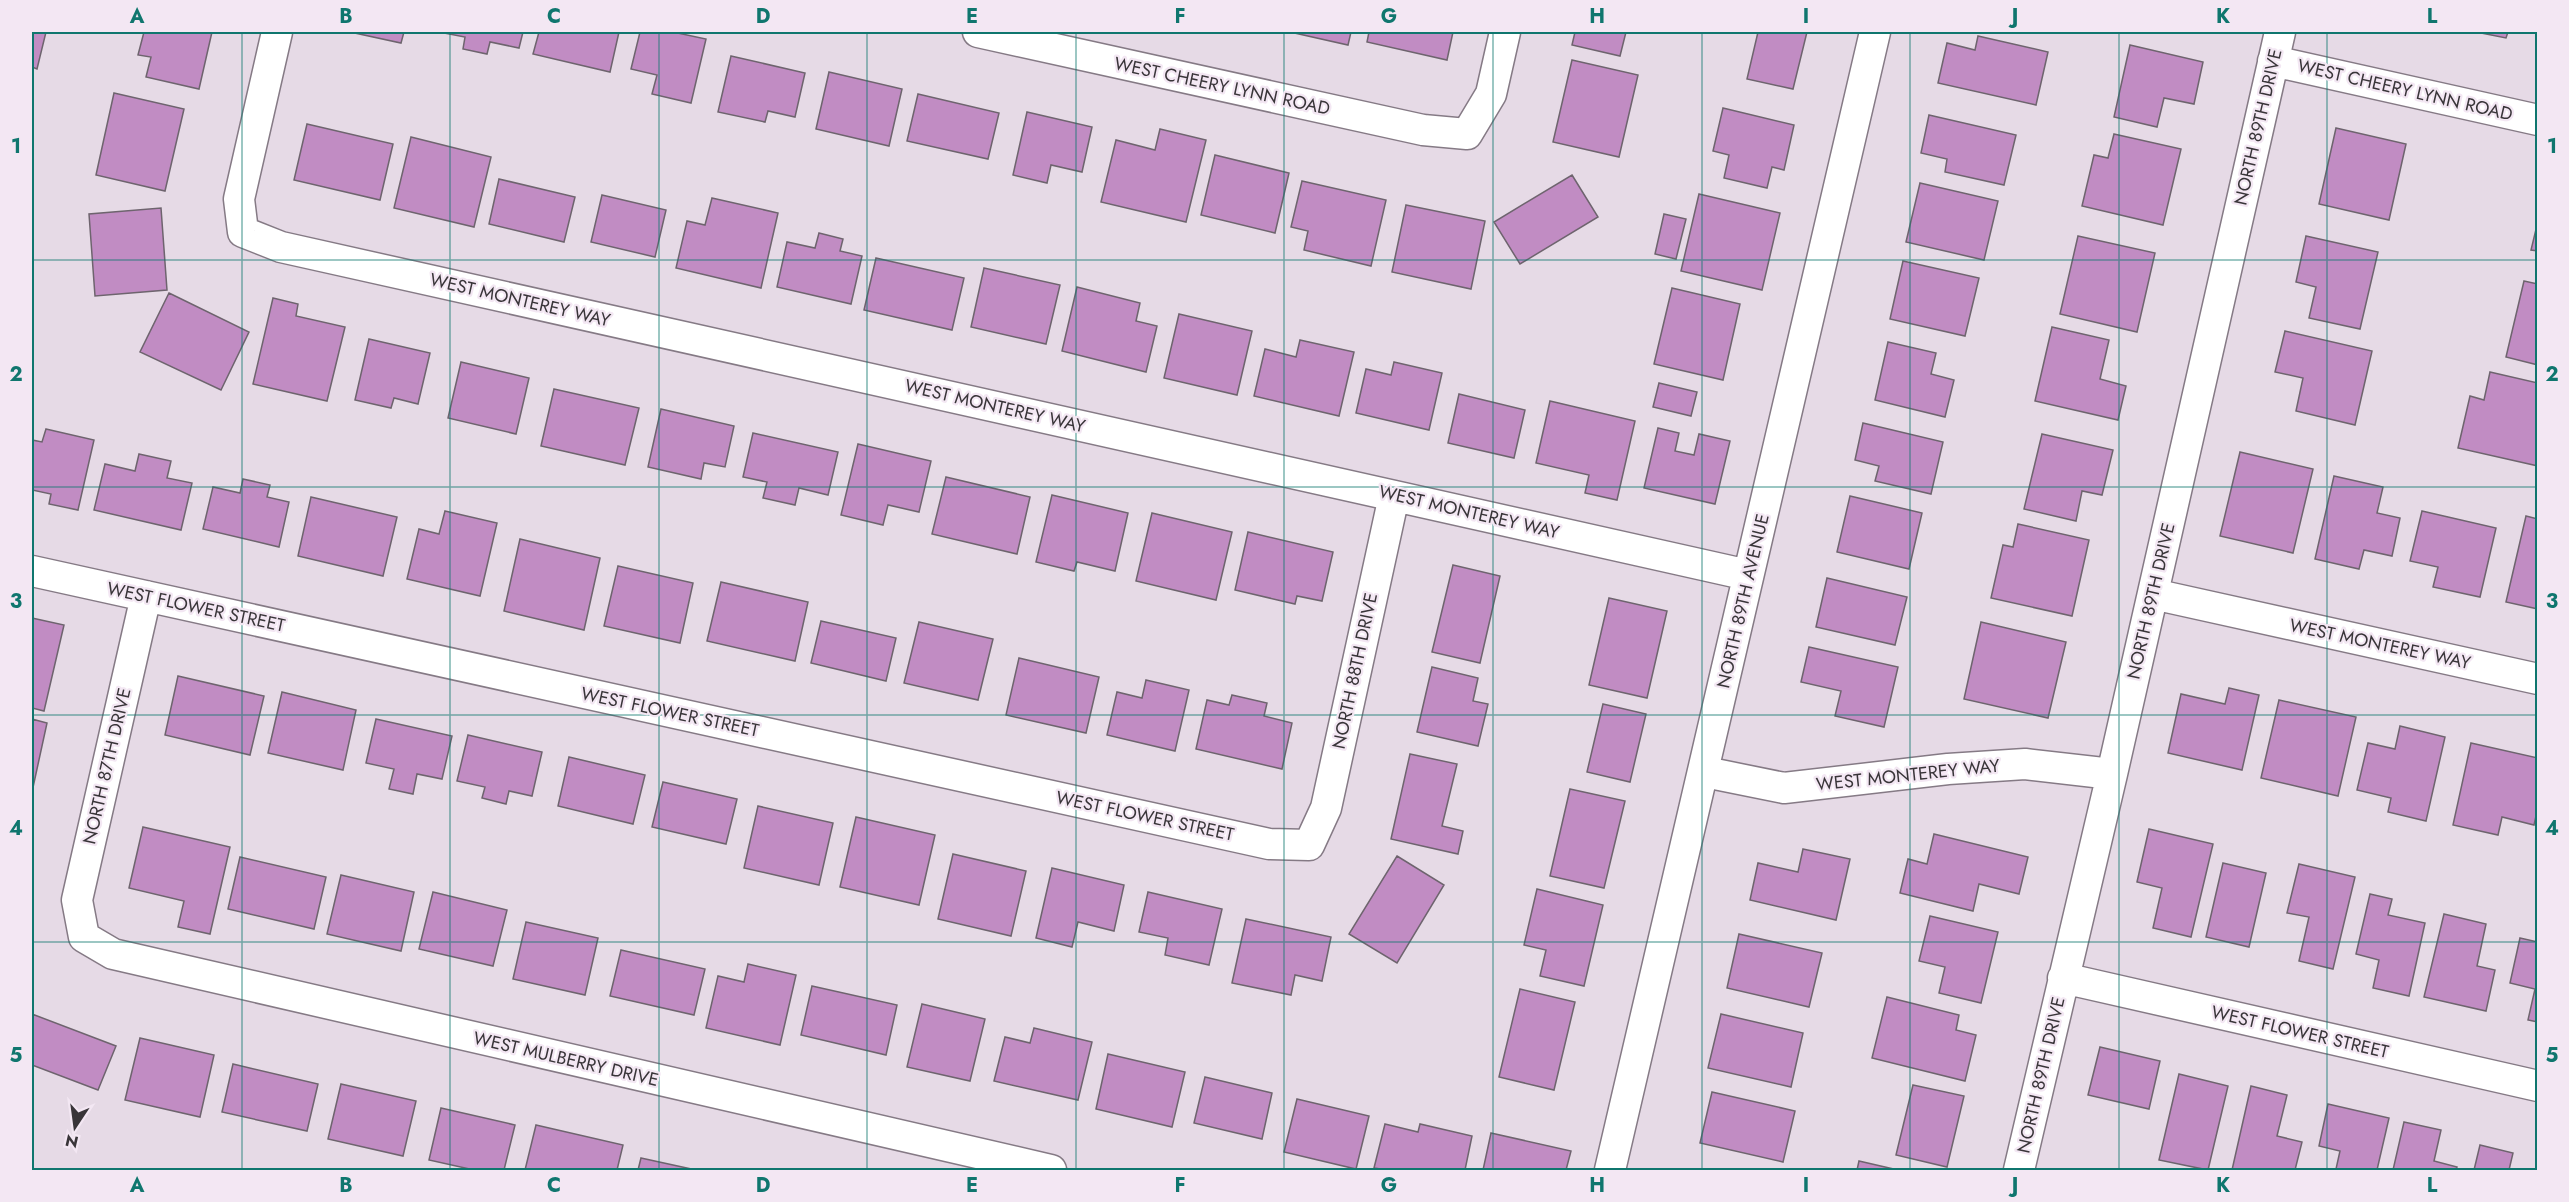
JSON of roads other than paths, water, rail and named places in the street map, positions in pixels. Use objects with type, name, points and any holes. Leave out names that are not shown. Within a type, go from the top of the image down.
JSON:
[{"type":"street","name":"WEST MONTEREY WAY","points":[[277,32],[239,199],[243,232],[281,247],[1748,575]]},
{"type":"street","name":"WEST CHEERY LYNN ROAD","points":[[978,32],[1423,130],[1467,134],[1491,94],[1505,32]]},
{"type":"street","name":"NORTH 89TH AVENUE","points":[[1610,1170],[1705,772],[1748,575],[1875,32]]},
{"type":"street","name":"NORTH 89TH DRIVE","points":[[2019,1170],[2112,774],[2280,32]]},
{"type":"street","name":"WEST CHEERY LYNN ROAD","points":[[2273,61],[2538,120]]},
{"type":"street","name":"NORTH 88TH DRIVE","points":[[1310,845],[1326,808],[1394,496]]},
{"type":"street","name":"WEST FLOWER STREET","points":[[32,571],[1269,844],[1310,845]]},
{"type":"street","name":"WEST MONTEREY WAY","points":[[2153,594],[2538,679]]},
{"type":"street","name":"NORTH 87TH DRIVE","points":[[84,937],[77,900],[146,596]]},
{"type":"street","name":"WEST MONTEREY WAY","points":[[1705,772],[1784,788],[1948,769],[2025,764],[2112,774]]},
{"type":"street","name":"WEST MULBERRY DRIVE","points":[[84,937],[113,954],[1051,1170]]},
{"type":"street","name":"WEST FLOWER STREET","points":[[2063,978],[2538,1086]]}]
